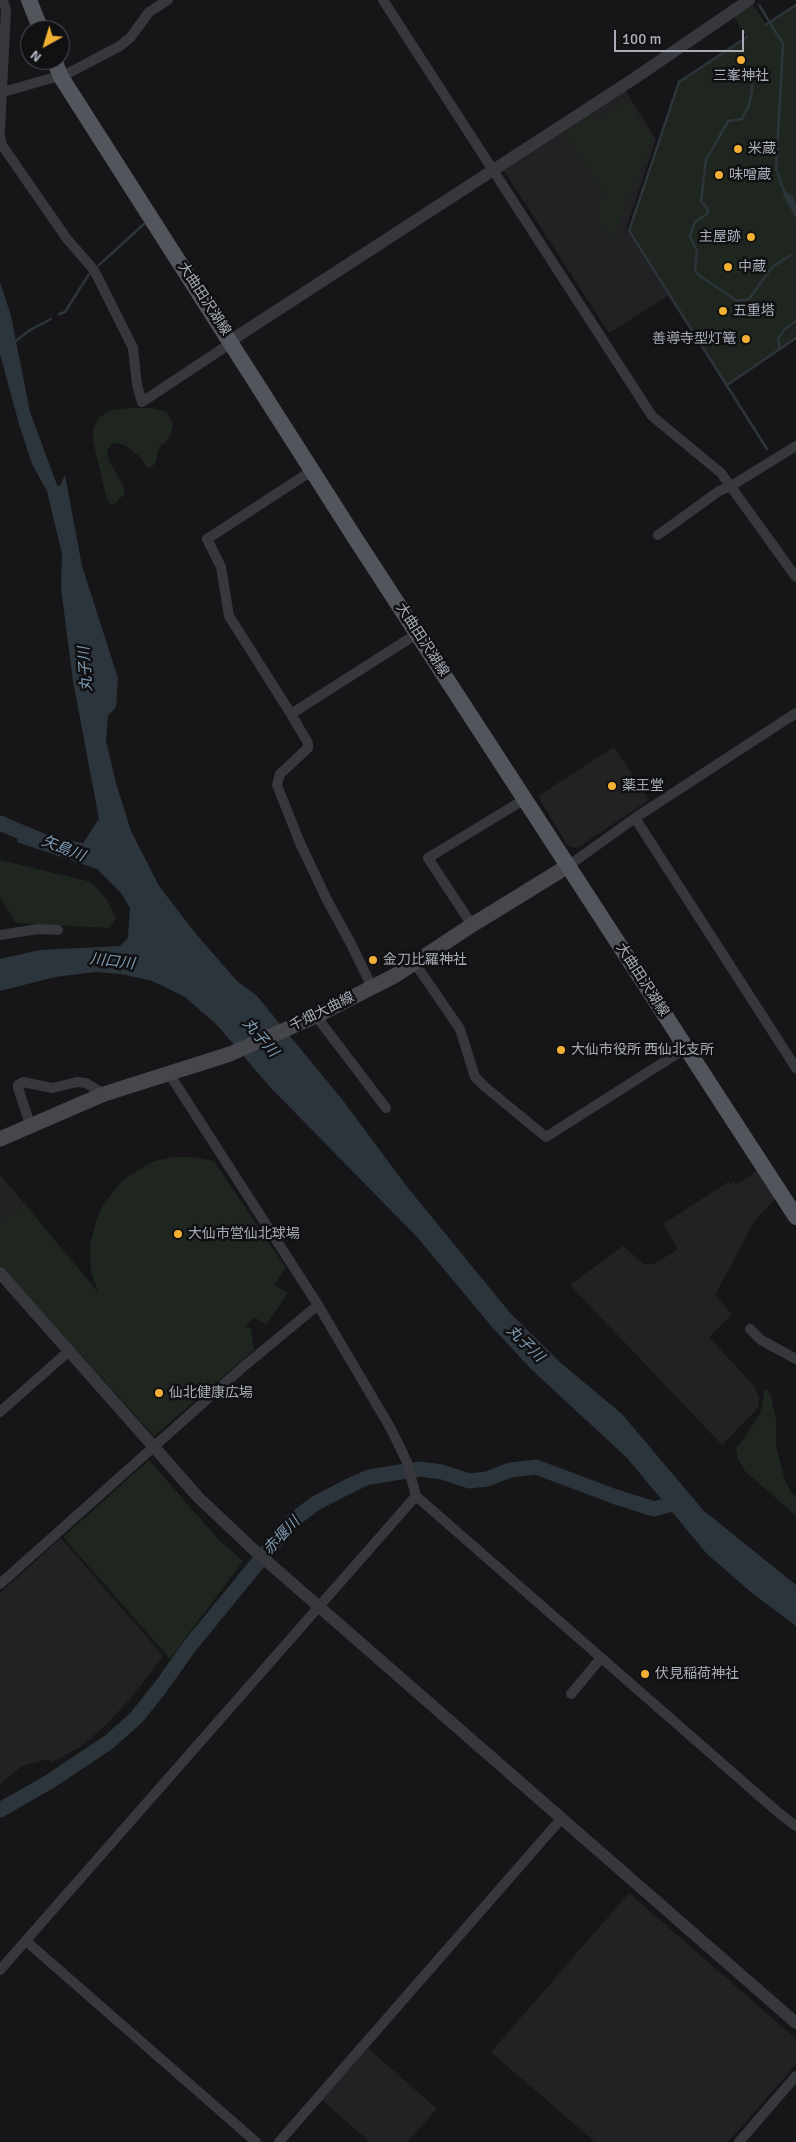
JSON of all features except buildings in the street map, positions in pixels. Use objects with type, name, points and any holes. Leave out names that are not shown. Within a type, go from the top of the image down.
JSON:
[{"type":"main road","points":[[29,0],[38,20]]},
{"type":"main road","name":"大曲田沢湖線","points":[[58,70],[61,78],[355,538],[796,1217]]},
{"type":"main road","name":"千畑大曲線","points":[[0,1140],[104,1094],[168,1072],[230,1054],[316,1016],[396,975],[472,925],[568,866]]},
{"type":"street","points":[[0,130],[6,10],[3,0]]},
{"type":"street","points":[[1,92],[52,78],[61,78],[120,46],[130,38],[149,12],[168,0]]},
{"type":"street","points":[[383,0],[652,416],[721,473],[796,577]]},
{"type":"street","points":[[0,136],[2,145],[67,239],[94,270],[133,348],[137,385],[142,402],[225,347],[230,340],[494,170],[749,0]]},
{"type":"street","points":[[658,535],[719,491],[731,486],[796,446]]},
{"type":"street","points":[[313,470],[206,539],[221,567],[229,616],[308,743],[308,748],[280,774],[277,785],[300,843],[323,892],[372,987]]},
{"type":"street","points":[[291,714],[418,633]]},
{"type":"street","points":[[568,866],[635,818],[796,714]]},
{"type":"street","points":[[472,925],[428,858],[525,799]]},
{"type":"street","points":[[635,818],[796,1068]]},
{"type":"street","points":[[0,935],[38,929],[58,930]]},
{"type":"street","points":[[414,962],[460,1030],[476,1077],[484,1086],[546,1137],[686,1048]]},
{"type":"street","points":[[316,1016],[386,1108]]},
{"type":"street","points":[[168,1072],[318,1305],[391,1429],[407,1462],[416,1496],[796,1826]]},
{"type":"street","points":[[31,1127],[18,1088],[18,1085],[23,1082],[52,1088],[77,1082],[86,1083],[104,1094]]},
{"type":"street","points":[[0,1273],[199,1498],[254,1550],[796,2023]]},
{"type":"street","points":[[0,1584],[242,1368],[318,1305]]},
{"type":"street","points":[[750,1329],[761,1340],[796,1359]]},
{"type":"street","points":[[0,1412],[69,1351]]},
{"type":"street","points":[[1,1968],[416,1496]]},
{"type":"street","points":[[571,1694],[601,1658]]},
{"type":"street","points":[[279,2142],[561,1819]]},
{"type":"street","points":[[26,1941],[256,2142]]},
{"type":"street","points":[[739,2142],[796,2076]]},
{"type":"shaded area","points":[[753,5],[766,24],[796,5],[796,337],[727,385],[629,231],[679,82],[746,37],[734,17]]},
{"type":"shaded area","points":[[624,88],[656,140],[626,229],[668,296],[609,333],[503,169]]},
{"type":"shaded area","points":[[627,101],[653,140],[617,227],[620,231],[611,238],[597,217],[601,212],[602,206],[598,199],[606,194],[564,133],[594,114],[598,121]]},
{"type":"shaded area","points":[[150,408],[165,411],[173,425],[171,434],[165,443],[160,445],[155,464],[148,469],[140,457],[125,445],[112,443],[107,451],[109,461],[124,487],[124,494],[114,505],[110,504],[106,496],[93,441],[93,429],[98,418],[111,410]]},
{"type":"shaded area","points":[[614,747],[649,800],[577,848],[568,846],[538,796]]},
{"type":"shaded area","points":[[0,860],[91,882],[107,900],[116,918],[110,928],[16,923],[0,897]]},
{"type":"shaded area","points":[[174,1157],[192,1157],[214,1161],[286,1268],[274,1285],[288,1293],[266,1325],[254,1317],[245,1326],[251,1329],[254,1350],[154,1436],[0,1265],[0,1224],[24,1203],[98,1292],[91,1272],[90,1246],[103,1204],[123,1180],[154,1161]]},
{"type":"shaded area","points":[[758,1170],[776,1198],[755,1220],[715,1295],[732,1314],[709,1337],[754,1386],[759,1397],[758,1408],[722,1445],[570,1285],[623,1246],[644,1264],[654,1264],[678,1249],[663,1224],[728,1182],[730,1184],[734,1181],[736,1185]]},
{"type":"shaded area","points":[[0,1175],[24,1203],[0,1224]]},
{"type":"shaded area","points":[[765,1389],[767,1389],[771,1396],[776,1420],[776,1446],[785,1480],[792,1494],[796,1496],[796,1516],[745,1471],[738,1459],[736,1448],[760,1414]]},
{"type":"shaded area","points":[[149,1460],[219,1540],[243,1561],[170,1659],[63,1537]]},
{"type":"shaded area","points":[[61,1538],[163,1656],[130,1699],[103,1728],[80,1747],[52,1762],[49,1759],[22,1766],[0,1784],[0,1593]]},
{"type":"shaded area","points":[[629,1893],[796,2039],[796,2064],[728,2142],[595,2142],[491,2052]]},
{"type":"shaded area","points":[[368,2048],[437,2109],[407,2142],[370,2142],[322,2100]]},
{"type":"water","points":[[784,191],[793,196],[796,218],[783,195]]},
{"type":"water","points":[[0,282],[11,316],[30,412],[57,485],[60,486],[65,475],[82,566],[118,678],[116,707],[108,716],[106,741],[116,783],[131,831],[159,886],[196,934],[237,981],[257,996],[341,1098],[408,1188],[511,1314],[562,1364],[622,1414],[703,1510],[796,1585],[796,1626],[752,1593],[707,1554],[627,1458],[532,1370],[492,1327],[417,1237],[269,1086],[218,1026],[185,997],[152,981],[121,974],[95,972],[55,977],[0,991],[0,959],[40,950],[120,946],[128,938],[130,908],[121,893],[97,869],[17,842],[20,824],[55,838],[83,843],[99,819],[73,681],[61,588],[62,554],[47,491],[32,464],[0,354]]},
{"type":"waterway","points":[[759,5],[783,44],[776,169],[784,191]]},
{"type":"waterway","points":[[765,25],[796,5]]},
{"type":"waterway","points":[[747,37],[679,82],[629,231],[767,449]]},
{"type":"waterway","points":[[762,70],[752,73],[752,91],[749,105],[742,119],[728,121],[706,160],[701,201],[708,209],[707,214],[695,222],[690,236],[697,251],[695,270],[700,276],[737,301],[749,299],[772,267],[791,255]]},
{"type":"waterway","points":[[99,265],[144,224]]},
{"type":"waterway","points":[[59,314],[65,312],[89,274]]},
{"type":"waterway","points":[[13,343],[30,330],[51,319]]},
{"type":"waterway","points":[[780,349],[778,338],[785,329],[796,321]]},
{"type":"waterway","points":[[727,385],[796,338]]},
{"type":"waterway","name":"矢島川","points":[[0,823],[37,839]]},
{"type":"waterway","name":"赤堰川","points":[[0,1810],[49,1782],[109,1742],[136,1718],[189,1647],[292,1521],[316,1503],[353,1484],[369,1477],[420,1469],[442,1472],[469,1481],[487,1479],[510,1470],[536,1467],[654,1509],[679,1502]]},
{"type":"place","name":"三峯神社","points":[[741,60]]},
{"type":"place","name":"米蔵","points":[[738,149]]},
{"type":"place","name":"味噌蔵","points":[[719,175]]},
{"type":"place","name":"主屋跡","points":[[751,237]]},
{"type":"place","name":"中蔵","points":[[728,267]]},
{"type":"place","name":"五重塔","points":[[723,311]]},
{"type":"place","name":"善導寺型灯篭","points":[[746,339]]},
{"type":"place","name":"薬王堂","points":[[612,786]]},
{"type":"place","name":"金刀比羅神社","points":[[373,960]]},
{"type":"place","name":"大仙市役所 西仙北支所","points":[[561,1050]]},
{"type":"place","name":"大仙市営仙北球場","points":[[178,1234]]},
{"type":"place","name":"仙北健康広場","points":[[159,1393]]},
{"type":"place","name":"伏見稲荷神社","points":[[645,1674]]},
{"type":"water label","name":"丸子川","points":[[86,669]]},
{"type":"water label","name":"川口川","points":[[112,962]]},
{"type":"water label","name":"丸子川","points":[[260,1038]]},
{"type":"water label","name":"丸子川","points":[[525,1344]]}]
